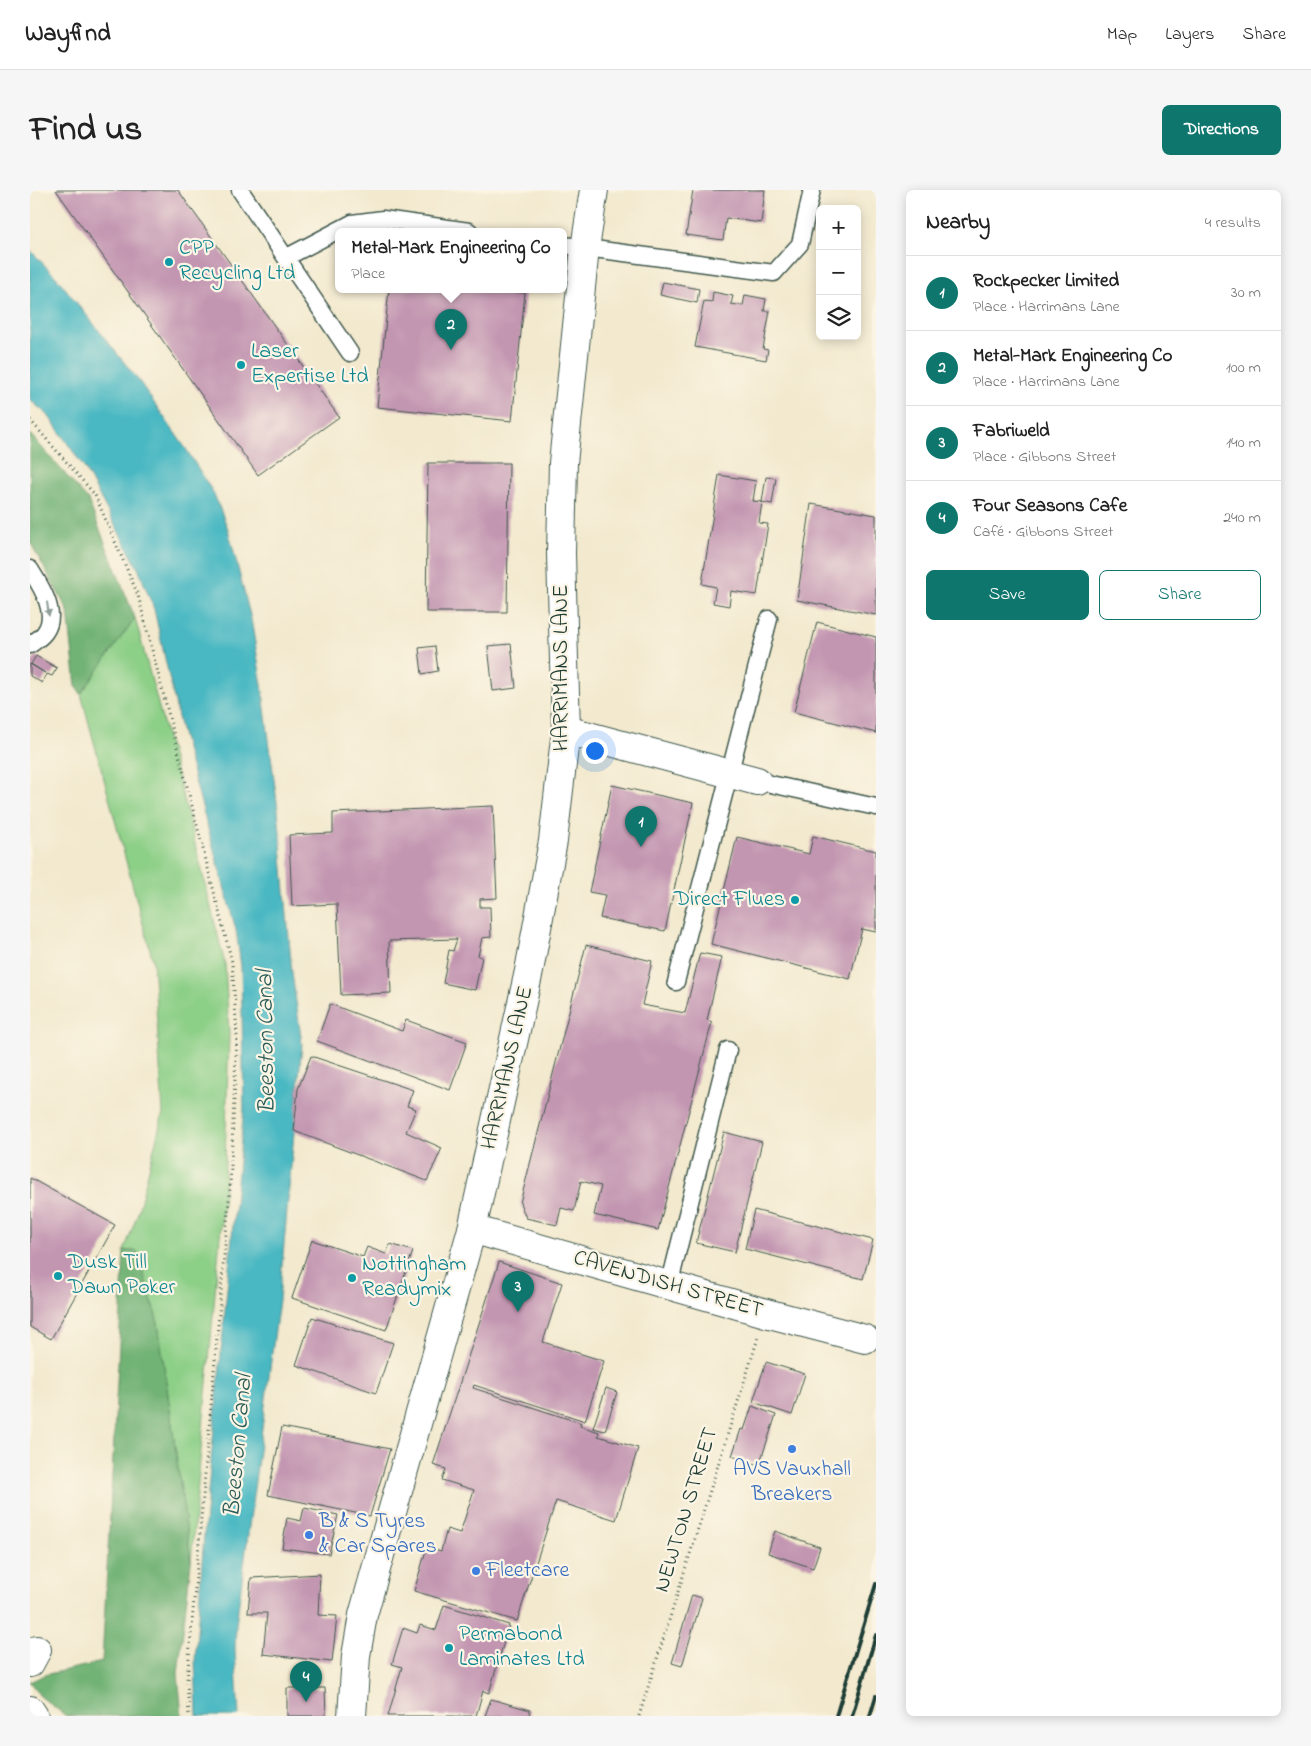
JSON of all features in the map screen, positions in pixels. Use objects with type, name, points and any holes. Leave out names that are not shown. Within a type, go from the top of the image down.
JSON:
[{"type":"street","name":"HARRIMANS LANE","points":[[352,1716],[356,1656],[364,1615],[472,1229],[529,971],[553,841],[566,730],[561,554],[563,463],[574,246],[594,190]]},
{"type":"street","points":[[566,730],[757,781]]},
{"type":"street","name":"CAVENDISH STREET","points":[[472,1229],[766,1314],[865,1340]]},
{"type":"street","points":[[30,1710],[34,1716]]},
{"type":"lane","points":[[240,190],[350,353]]},
{"type":"lane","points":[[574,246],[774,273],[800,244],[812,190]]},
{"type":"lane","points":[[342,228],[352,223],[383,219],[448,228]]},
{"type":"lane","points":[[287,257],[335,232]]},
{"type":"lane","points":[[30,569],[44,592],[50,613],[46,632],[30,645]]},
{"type":"lane","points":[[676,982],[770,619]]},
{"type":"lane","points":[[757,781],[876,807]]},
{"type":"lane","points":[[669,1286],[728,1050]]},
{"type":"path","points":[[30,420],[95,494],[138,595],[232,962],[237,1034],[230,1188],[187,1680],[189,1716]]},
{"type":"path","name":"NEWTON STREET","points":[[639,1716],[766,1314]]},
{"type":"green space","points":[[30,434],[88,500],[135,618],[81,694],[76,686],[68,611],[30,542]]},
{"type":"green space","points":[[135,618],[189,819],[225,964],[229,1034],[224,1192],[191,1562],[158,1323],[137,1251],[124,1251],[137,1216],[163,1113],[153,961],[81,694]]},
{"type":"green space","points":[[124,1251],[137,1251],[158,1323],[191,1562],[178,1674],[182,1716],[66,1716],[40,1696],[30,1682],[44,1675],[102,1662]]},
{"type":"water","name":"Beeston Canal","points":[[30,250],[57,278],[139,381],[186,449],[214,494],[228,529],[251,619],[262,685],[278,810],[292,973],[302,1044],[279,1300],[236,1625],[235,1650],[239,1716],[197,1716],[195,1661],[204,1535],[244,1108],[241,966],[236,930],[181,730],[154,609],[138,568],[85,469],[48,415],[30,400]]},
{"type":"building","name":"Laser Expertise Ltd","points":[[56,190],[178,190],[339,417],[258,475]]},
{"type":"building","points":[[693,190],[765,190],[761,223],[726,218],[723,240],[686,235]]},
{"type":"building","points":[[663,282],[699,289],[697,303],[660,295]]},
{"type":"building","points":[[713,292],[733,296],[731,304],[743,306],[745,295],[766,299],[764,311],[770,311],[763,349],[768,350],[766,360],[695,347],[704,301],[712,302]]},
{"type":"building","points":[[389,293],[525,293],[512,421],[377,407]]},
{"type":"building","points":[[428,463],[509,463],[507,612],[426,612]]},
{"type":"building","points":[[719,475],[756,481],[753,501],[762,502],[759,523],[768,524],[757,595],[731,591],[729,606],[713,603],[716,587],[702,584]]},
{"type":"building","points":[[766,477],[776,478],[772,504],[762,502]]},
{"type":"building","points":[[811,504],[876,515],[876,615],[797,600]]},
{"type":"building","points":[[817,622],[876,637],[876,733],[794,712]]},
{"type":"building","points":[[511,644],[516,688],[493,691],[488,646]]},
{"type":"building","points":[[435,646],[438,671],[422,674],[419,648]]},
{"type":"building","points":[[36,656],[57,668],[52,676],[47,674],[42,683],[30,676],[30,664],[45,673],[31,664]]},
{"type":"building","points":[[612,785],[693,803],[665,931],[600,918],[605,895],[589,892]]},
{"type":"building","points":[[493,806],[497,898],[480,899],[480,907],[490,907],[491,937],[482,938],[478,956],[482,957],[475,990],[443,983],[449,950],[453,951],[457,939],[389,941],[391,993],[341,995],[337,904],[292,906],[289,835],[333,833],[333,813]]},
{"type":"building","name":"Direct Flues","points":[[813,836],[876,851],[876,932],[862,929],[850,979],[711,944],[737,837],[809,854]]},
{"type":"building","points":[[586,945],[652,961],[642,1005],[685,1013],[700,953],[722,957],[707,1020],[712,1022],[658,1230],[594,1215],[601,1186],[581,1181],[574,1211],[561,1208],[557,1225],[526,1218],[520,1203]]},
{"type":"building","points":[[330,1004],[402,1031],[406,1020],[467,1042],[450,1090],[317,1041]]},
{"type":"building","points":[[311,1056],[413,1090],[407,1106],[416,1109],[406,1132],[442,1148],[427,1181],[294,1131],[298,1089]]},
{"type":"building","points":[[724,1132],[762,1142],[735,1252],[696,1243]]},
{"type":"building","name":"Dusk Till Dawn Poker","points":[[30,1178],[115,1225],[51,1339],[30,1327]]},
{"type":"building","points":[[754,1210],[873,1240],[863,1279],[745,1249]]},
{"type":"building","name":"Nottingham Readymix","points":[[312,1240],[363,1257],[367,1247],[386,1254],[390,1244],[413,1251],[386,1330],[292,1298]]},
{"type":"building","points":[[499,1262],[562,1283],[543,1342],[604,1361],[585,1421],[474,1385],[473,1388],[581,1423],[580,1426],[599,1432],[598,1436],[638,1448],[616,1520],[556,1501],[517,1621],[414,1591],[427,1547],[441,1551],[447,1529],[460,1533],[474,1490],[442,1480],[446,1469],[433,1465]]},
{"type":"building","points":[[312,1317],[393,1343],[376,1393],[296,1365]]},
{"type":"building","points":[[766,1362],[805,1374],[792,1415],[753,1402]]},
{"type":"building","points":[[606,1388],[617,1392],[605,1431],[593,1428]]},
{"type":"building","points":[[752,1406],[776,1415],[759,1465],[732,1456],[741,1429],[744,1430]]},
{"type":"building","points":[[282,1427],[390,1449],[370,1516],[268,1495]]},
{"type":"building","name":"B & S Tyres & Car Spares","points":[[304,1508],[338,1515],[329,1554],[282,1548],[287,1518],[301,1521]]},
{"type":"building","points":[[775,1531],[820,1547],[813,1568],[768,1553]]},
{"type":"building","points":[[320,1574],[318,1615],[337,1616],[332,1662],[263,1654],[267,1613],[248,1613],[251,1578]]},
{"type":"building","points":[[692,1595],[702,1598],[682,1666],[672,1663]]},
{"type":"building","name":"Permabond Laminates Ltd","points":[[444,1605],[509,1625],[489,1693],[483,1691],[476,1716],[388,1716],[402,1667],[392,1664],[403,1628],[417,1633],[420,1625],[436,1630]]},
{"type":"building","points":[[287,1688],[325,1688],[326,1716],[287,1716]]},
{"type":"building","points":[[491,1699],[530,1710],[529,1716],[485,1716]]},
{"type":"railway","points":[[836,1716],[876,1584]]},
{"type":"railway","points":[[852,1716],[876,1635]]},
{"type":"railway","points":[[870,1716],[876,1696]]},
{"type":"place","name":"CPP Recycling Ltd","points":[[169,262]]},
{"type":"place","name":"Metal-Mark Engineering Co","points":[[451,350]]},
{"type":"place","name":"Laser Expertise Ltd","points":[[241,365]]},
{"type":"place","name":"Rockpecker Limited","points":[[641,847]]},
{"type":"place","name":"Direct Flues","points":[[795,900]]},
{"type":"place","name":"Dusk Till Dawn Poker","points":[[58,1276]]},
{"type":"place","name":"Nottingham Readymix","points":[[352,1278]]},
{"type":"place","name":"Fabriweld","points":[[518,1312]]},
{"type":"place","name":"AVS Vauxhall Breakers","points":[[792,1449]]},
{"type":"place","name":"B & S Tyres & Car Spares","points":[[309,1535]]},
{"type":"place","name":"Fleetcare","points":[[476,1571]]},
{"type":"place","name":"Permabond Laminates Ltd","points":[[449,1648]]},
{"type":"place","name":"Four Seasons Cafe","points":[[306,1702]]}]
